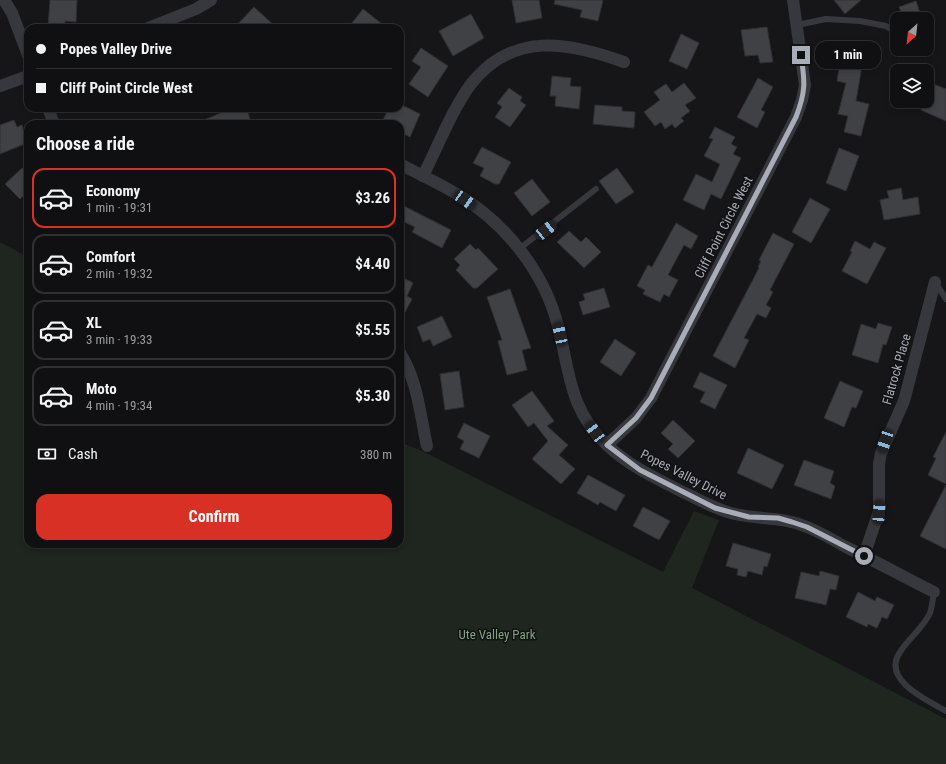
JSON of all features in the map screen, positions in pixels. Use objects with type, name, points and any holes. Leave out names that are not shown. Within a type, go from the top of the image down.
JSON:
[{"type":"street","points":[[4,0],[12,14],[24,45]]},
{"type":"street","points":[[158,24],[196,9],[211,0]]},
{"type":"street","name":"Cliff Point Circle West","points":[[607,445],[636,418],[651,398],[796,117],[805,85],[793,0]]},
{"type":"street","points":[[423,176],[463,96],[483,72],[506,56],[519,50],[549,45],[580,48],[624,62]]},
{"type":"street","points":[[0,86],[24,77]]},
{"type":"street","name":"Popes Valley Drive","points":[[404,166],[456,193],[475,206],[504,231],[519,249],[546,292],[558,324],[568,376],[577,404],[595,432],[607,445],[640,470],[715,508],[749,517],[778,518],[807,527],[934,592]]},
{"type":"street","name":"Flatrock Place","points":[[864,556],[879,512],[879,464],[881,453],[904,401],[935,282]]},
{"type":"street","points":[[404,361],[415,386],[426,446]]},
{"type":"lane","points":[[797,25],[826,19],[860,21],[886,26],[890,29]]},
{"type":"lane","points":[[519,249],[596,189]]},
{"type":"lane","points":[[935,282],[946,299]]},
{"type":"lane","points":[[934,592],[930,612],[924,623],[899,652],[895,670],[899,678],[907,686],[923,698],[946,711]]},
{"type":"green space","name":"Ute Valley Park","points":[[0,242],[24,255],[24,548],[404,548],[404,444],[422,451],[663,572],[694,511],[719,520],[692,588],[946,719],[946,764],[0,764]]},
{"type":"building","points":[[50,0],[77,0],[76,22],[65,21],[65,24],[48,24]]},
{"type":"building","points":[[512,0],[539,0],[542,18],[516,23]]},
{"type":"building","points":[[555,0],[603,0],[598,21],[580,17],[582,10],[554,4]]},
{"type":"building","points":[[834,0],[861,0],[845,14]]},
{"type":"building","points":[[916,1],[920,12],[901,12],[899,7]]},
{"type":"building","points":[[254,7],[273,24],[238,24]]},
{"type":"building","points":[[363,9],[382,24],[351,24]]},
{"type":"building","points":[[471,14],[484,38],[453,56],[439,31]]},
{"type":"building","points":[[767,27],[773,62],[760,63],[758,55],[745,56],[741,30]]},
{"type":"building","points":[[681,34],[699,43],[687,69],[669,61]]},
{"type":"building","points":[[834,42],[865,48],[856,101],[869,104],[861,136],[844,132],[848,116],[838,114],[846,83],[837,81],[840,62],[831,61]]},
{"type":"building","points":[[421,48],[448,66],[428,97],[409,84],[421,67],[412,61]]},
{"type":"building","points":[[552,76],[571,78],[570,86],[581,87],[579,109],[555,106],[556,96],[550,96]]},
{"type":"building","points":[[758,78],[773,87],[761,110],[765,112],[757,128],[737,117]]},
{"type":"building","points":[[684,83],[696,98],[685,105],[690,111],[681,118],[684,121],[675,128],[672,124],[665,129],[661,122],[655,126],[644,112],[660,100],[654,92],[666,84],[672,92]]},
{"type":"building","points":[[934,84],[946,89],[946,121],[921,110],[922,108],[934,108]]},
{"type":"building","points":[[509,88],[522,97],[520,101],[526,105],[510,127],[495,117],[502,107],[497,103]]},
{"type":"building","points":[[595,105],[622,107],[622,111],[635,112],[634,128],[593,124]]},
{"type":"building","points":[[404,106],[420,114],[410,137],[404,134],[404,120],[383,120],[387,112],[404,112]]},
{"type":"building","points":[[223,112],[248,112],[250,120],[204,120]]},
{"type":"building","points":[[14,120],[17,127],[22,125],[24,132],[24,144],[0,154],[0,125]]},
{"type":"building","points":[[715,127],[735,137],[731,144],[737,147],[733,154],[741,158],[721,199],[711,194],[704,210],[683,200],[696,174],[712,182],[720,164],[704,156],[713,139],[709,138]]},
{"type":"building","points":[[482,147],[511,162],[499,184],[495,184],[480,176],[484,168],[473,163]]},
{"type":"building","points":[[839,148],[859,156],[846,191],[826,183]]},
{"type":"building","points":[[22,168],[24,170],[24,196],[20,199],[5,184]]},
{"type":"building","points":[[617,168],[634,192],[616,204],[599,181]]},
{"type":"building","points":[[532,179],[550,202],[532,216],[514,193]]},
{"type":"building","points":[[901,188],[903,200],[918,197],[920,214],[884,220],[880,200],[889,198],[887,191]]},
{"type":"building","points":[[810,198],[830,209],[811,243],[792,232]]},
{"type":"building","points":[[404,206],[451,230],[442,248],[412,232],[415,227],[404,222]]},
{"type":"building","points":[[676,223],[698,236],[691,249],[684,245],[668,275],[678,280],[669,297],[664,294],[660,302],[643,294],[645,290],[637,286],[648,265],[652,267]]},
{"type":"building","points":[[569,231],[581,242],[586,237],[601,252],[584,268],[557,242]]},
{"type":"building","points":[[773,233],[794,244],[770,290],[773,292],[766,305],[771,308],[766,318],[757,314],[744,338],[749,340],[735,368],[713,356],[759,268],[758,267],[761,261],[759,260]]},
{"type":"building","points":[[855,241],[870,249],[874,242],[886,248],[867,284],[842,271],[852,252],[850,251]]},
{"type":"building","points":[[470,244],[476,250],[478,248],[498,269],[477,288],[473,288],[456,270],[460,265],[454,259]]},
{"type":"building","points":[[404,278],[413,283],[407,296],[412,299],[404,314]]},
{"type":"building","points":[[604,288],[610,307],[583,315],[579,302],[585,300],[583,294]]},
{"type":"building","points":[[510,289],[531,348],[522,350],[527,370],[507,375],[498,341],[502,340],[487,297]]},
{"type":"building","points":[[442,316],[452,337],[433,346],[430,339],[423,342],[417,327]]},
{"type":"building","points":[[878,323],[892,327],[886,345],[883,344],[878,363],[852,355],[861,324],[876,329]]},
{"type":"building","points":[[615,339],[636,353],[621,376],[600,362]]},
{"type":"building","points":[[459,371],[464,407],[445,410],[440,374]]},
{"type":"building","points":[[700,372],[727,385],[715,409],[700,402],[705,392],[693,387]]},
{"type":"building","points":[[840,381],[863,391],[856,408],[852,407],[844,427],[824,418]]},
{"type":"building","points":[[532,391],[554,421],[547,426],[568,445],[559,455],[575,469],[561,484],[532,459],[548,441],[534,423],[528,427],[512,405]]},
{"type":"building","points":[[673,420],[695,441],[678,458],[668,449],[673,444],[661,433]]},
{"type":"building","points":[[464,423],[490,436],[479,458],[460,449],[464,441],[457,437]]},
{"type":"building","points":[[946,432],[946,484],[928,475],[936,458],[933,457]]},
{"type":"building","points":[[748,448],[784,465],[772,489],[737,473]]},
{"type":"building","points":[[804,460],[834,471],[830,483],[835,486],[831,499],[794,485]]},
{"type":"building","points":[[588,475],[625,495],[616,511],[600,502],[598,505],[577,493]]},
{"type":"building","points":[[946,485],[946,549],[920,536]]},
{"type":"building","points":[[643,507],[670,521],[659,540],[633,526]]},
{"type":"building","points":[[733,543],[771,554],[767,567],[764,566],[762,575],[748,571],[746,577],[737,575],[738,569],[726,566]]},
{"type":"building","points":[[820,571],[839,576],[836,590],[830,589],[826,605],[795,598],[801,572],[819,576]]},
{"type":"building","points":[[858,592],[875,601],[877,597],[894,605],[887,619],[882,617],[877,628],[868,624],[867,627],[846,617]]},
{"type":"route","points":[[801,55],[805,85],[796,117],[651,398],[636,418],[607,445],[640,470],[715,508],[732,514],[749,517],[778,518],[792,522],[807,527],[864,556]]}]
